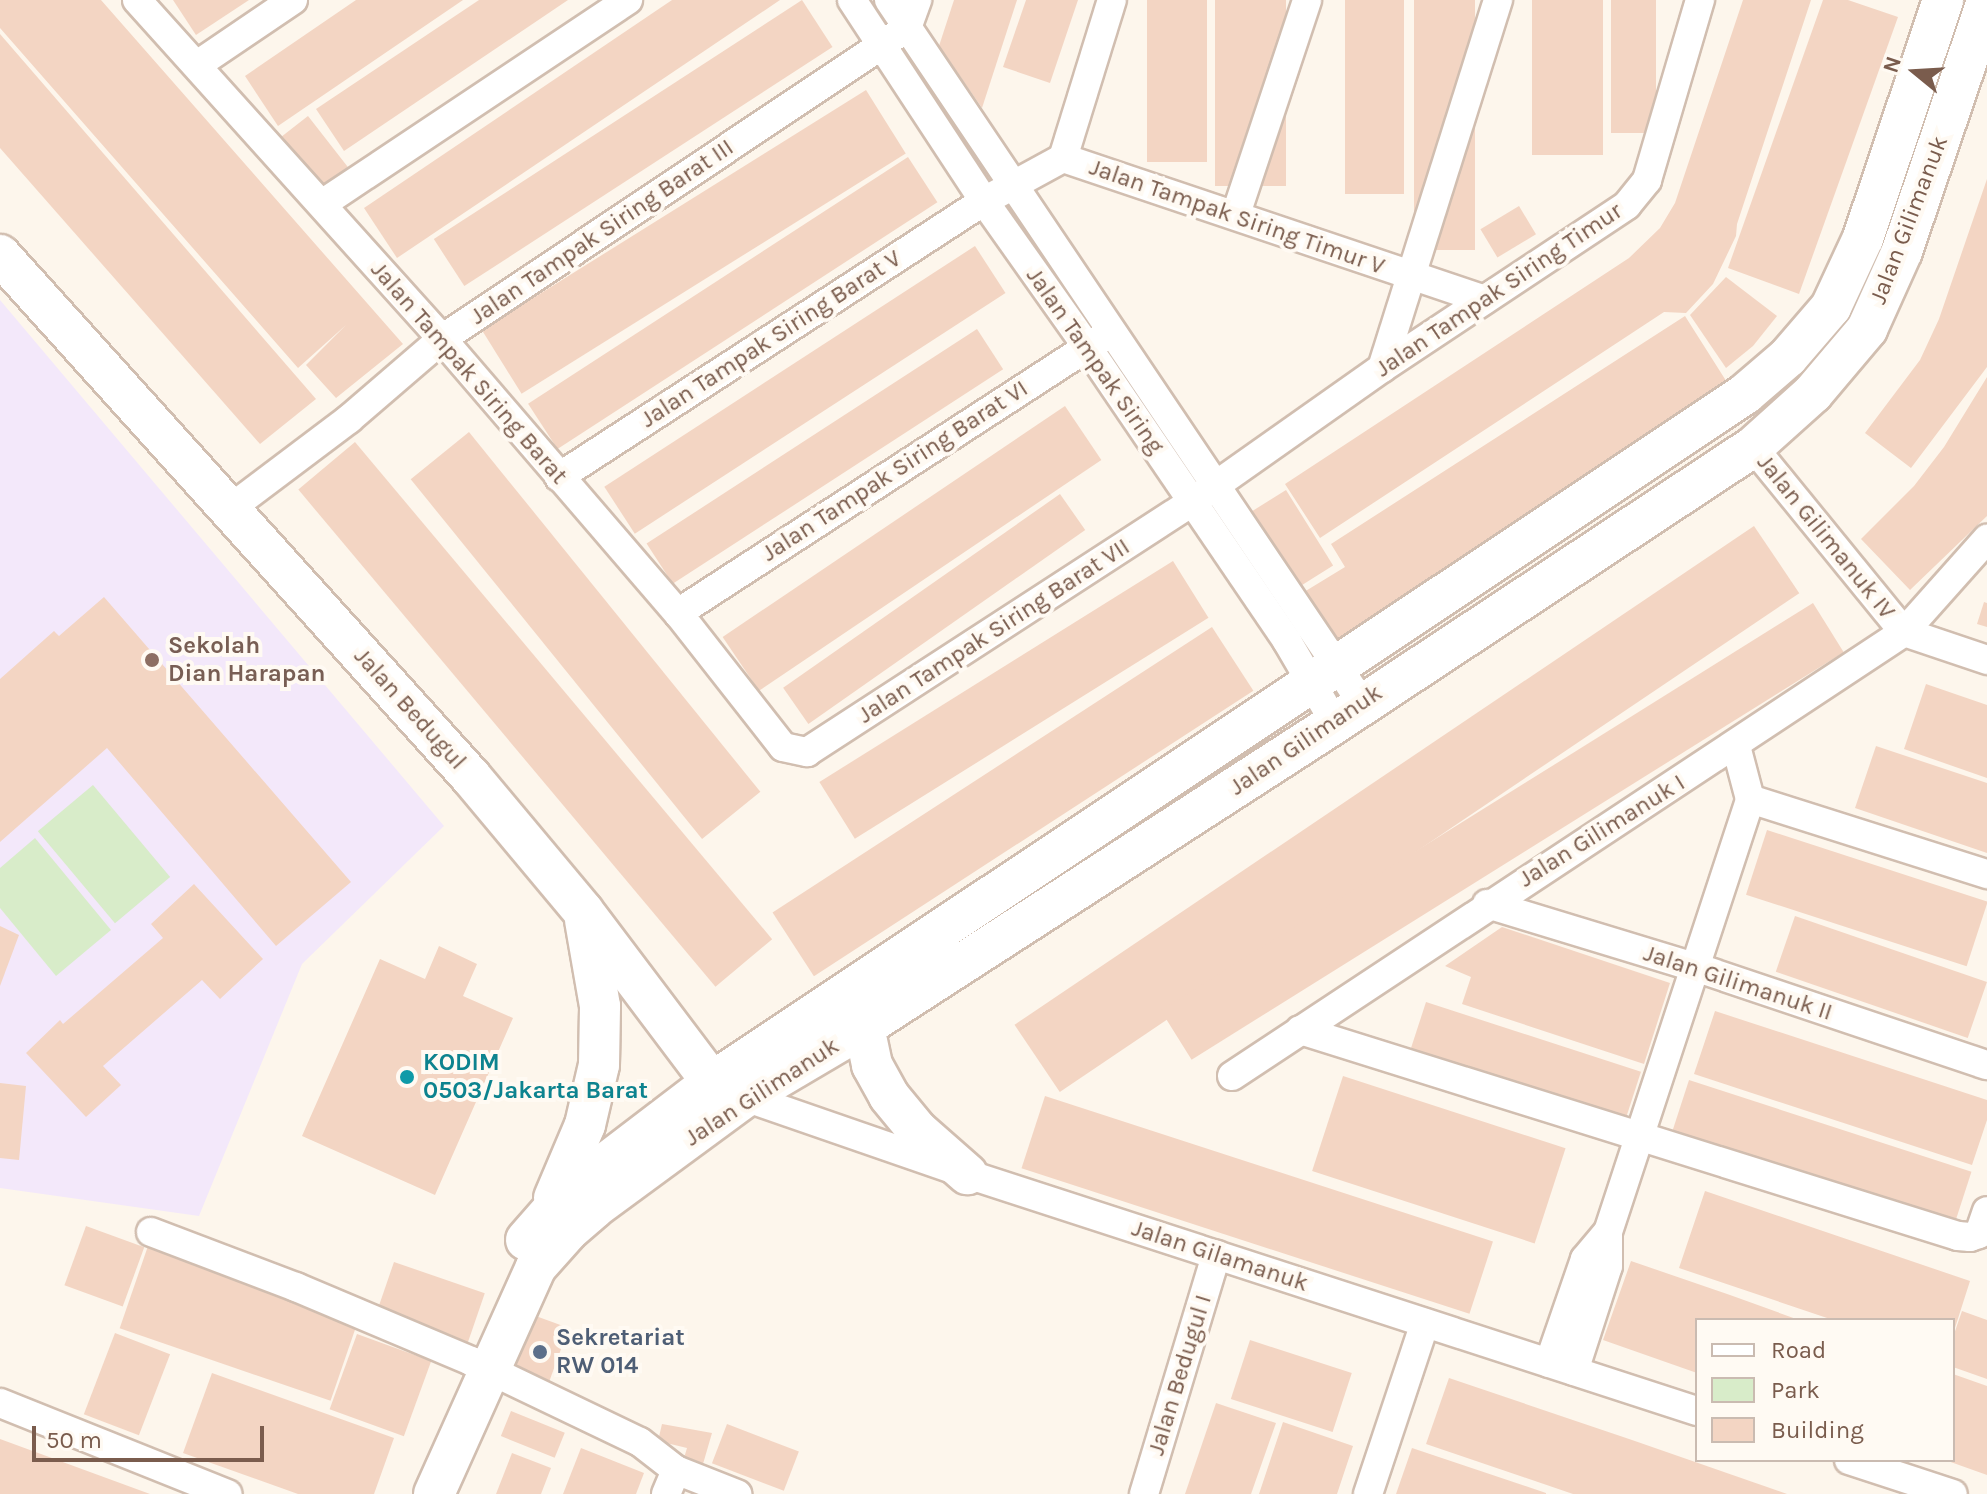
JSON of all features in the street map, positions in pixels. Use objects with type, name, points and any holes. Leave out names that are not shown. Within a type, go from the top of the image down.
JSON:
[{"type":"street","name":"Jalan Tampak Siring Barat","points":[[137,0],[442,339],[678,613],[783,747],[793,751]]},
{"type":"street","points":[[197,65],[293,0]]},
{"type":"street","points":[[322,204],[628,0]]},
{"type":"street","name":"Jalan Tampak Siring","points":[[852,0],[984,201],[1287,641],[1324,673]]},
{"type":"street","name":"Jalan Tampak Siring","points":[[889,0],[1217,485],[1349,713]]},
{"type":"street","points":[[907,28],[917,0]]},
{"type":"street","points":[[1063,158],[1112,0]]},
{"type":"street","points":[[1236,214],[1307,0]]},
{"type":"street","name":"Jalan Tampak Siring Timur V","points":[[1382,368],[1498,0]]},
{"type":"street","name":"Jalan Tampak Siring Timur","points":[[1192,502],[1382,368],[1627,205],[1647,180],[1700,0]]},
{"type":"street","name":"Jalan Gilimanuk","points":[[480,1365],[516,1282],[521,1245],[567,1193],[602,1165],[729,1089],[1324,673],[1745,394],[1788,357],[1831,307],[1863,238],[1943,0]]},
{"type":"street","name":"Jalan Gilimanuk","points":[[516,1282],[536,1267],[568,1231],[729,1089],[864,1027],[1753,447],[1813,393],[1867,329],[1902,251],[1987,2]]},
{"type":"street","name":"Jalan Tampak Siring Barat III","points":[[231,508],[349,419],[442,339],[907,28]]},
{"type":"street","name":"Jalan Tampak Siring Barat V","points":[[559,477],[984,201],[1063,158]]},
{"type":"street","name":"Jalan Tampak Siring Timur V","points":[[1063,158],[1484,300]]},
{"type":"street","name":"Jalan Bedugul","points":[[0,255],[471,777],[729,1089]]},
{"type":"street","name":"Jalan Tampak Siring Barat VI","points":[[678,613],[1086,345],[1113,331]]},
{"type":"street","name":"Jalan Gilimanuk IV","points":[[1753,447],[1904,632],[1987,660]]},
{"type":"street","name":"Jalan Tampak Siring Barat VII","points":[[793,751],[807,752],[1192,502]]},
{"type":"street","name":"Jalan Gilimanuk I","points":[[1232,1076],[1487,904],[1736,746],[1904,632],[1987,539]]},
{"type":"street","points":[[1561,1367],[1585,1259],[1608,1232],[1698,968],[1750,799],[1736,746]]},
{"type":"street","points":[[1750,799],[1987,874]]},
{"type":"street","name":"Jalan Gilimanuk II","points":[[1487,904],[1698,968],[1987,1065]]},
{"type":"street","points":[[546,1217],[585,1125],[599,1065],[600,1006],[583,911]]},
{"type":"street","points":[[864,1027],[872,1065],[889,1096],[917,1130],[967,1174]]},
{"type":"street","points":[[1300,1030],[1970,1237],[1981,1230],[1987,1211]]},
{"type":"street","name":"Jalan Gilamanuk","points":[[729,1089],[967,1174],[1695,1410]]},
{"type":"street","points":[[151,1232],[286,1283],[480,1365],[640,1442],[671,1482],[737,1494]]},
{"type":"street","name":"Jalan Bedugul I","points":[[1144,1494],[1216,1255]]},
{"type":"street","points":[[1368,1494],[1425,1323]]},
{"type":"street","points":[[413,1494],[480,1365]]},
{"type":"street","points":[[434,1494],[480,1365]]},
{"type":"street","points":[[0,1403],[228,1494]]},
{"type":"street","points":[[1855,1462],[1953,1494]]},
{"type":"shaded area","name":"Sekolah Dian Harapan","points":[[0,300],[444,826],[302,964],[199,1216],[0,1188]]},
{"type":"green space","points":[[93,785],[170,877],[115,923],[38,831]]},
{"type":"green space","points":[[35,838],[111,930],[56,976],[0,908],[0,868]]},
{"type":"building","points":[[0,0],[101,0],[403,344],[336,398],[306,365],[346,325],[298,368],[0,28]]},
{"type":"building","points":[[173,0],[249,0],[196,35]]},
{"type":"building","points":[[356,0],[463,0],[278,126],[245,76]]},
{"type":"building","points":[[479,0],[568,0],[344,151],[316,109]]},
{"type":"building","points":[[672,0],[780,0],[397,258],[364,208]]},
{"type":"building","points":[[802,0],[832,47],[464,286],[434,239]]},
{"type":"building","points":[[954,0],[1017,0],[982,108],[939,46]]},
{"type":"building","points":[[1026,0],[1078,0],[1050,83],[1003,67]]},
{"type":"building","points":[[1147,0],[1207,0],[1207,162],[1147,162]]},
{"type":"building","points":[[1215,0],[1286,0],[1286,186],[1215,186]]},
{"type":"building","points":[[1345,0],[1404,0],[1404,194],[1345,194]]},
{"type":"building","points":[[1414,0],[1475,0],[1475,250],[1414,250]]},
{"type":"building","points":[[1532,0],[1603,0],[1603,155],[1532,155]]},
{"type":"building","points":[[1611,0],[1656,0],[1656,133],[1611,133]]},
{"type":"building","points":[[1743,0],[1811,0],[1737,224],[1736,236],[1713,284],[1686,313],[1664,312],[1320,538],[1285,484],[1629,258],[1660,228],[1675,203]]},
{"type":"building","points":[[1823,0],[1848,0],[1898,17],[1799,294],[1728,268]]},
{"type":"building","points":[[0,34],[316,399],[260,444],[0,148]]},
{"type":"building","points":[[866,90],[906,154],[522,394],[482,330]]},
{"type":"building","points":[[308,116],[348,167],[319,190],[279,139]]},
{"type":"building","points":[[908,157],[937,202],[557,449],[528,404]]},
{"type":"building","points":[[1987,179],[1987,367],[1911,468],[1865,433],[1920,360],[1939,319]]},
{"type":"building","points":[[1519,206],[1536,234],[1497,257],[1480,229]]},
{"type":"building","points":[[975,246],[1005,293],[635,534],[604,487]]},
{"type":"building","points":[[1726,277],[1777,316],[1753,346],[1726,368],[1690,315]]},
{"type":"building","points":[[1685,316],[1730,387],[1388,607],[1395,617],[1342,651],[1304,592],[1345,567],[1331,544]]},
{"type":"building","points":[[977,329],[1003,369],[673,584],[647,544]]},
{"type":"building","points":[[1987,377],[1987,516],[1910,590],[1861,539],[1914,486],[1944,447]]},
{"type":"building","points":[[1065,406],[1101,460],[759,691],[723,637]]},
{"type":"building","points":[[469,432],[760,792],[702,839],[411,479]]},
{"type":"building","points":[[355,442],[772,939],[715,987],[298,490]]},
{"type":"building","points":[[1286,490],[1333,565],[1293,590],[1246,515]]},
{"type":"building","points":[[1060,494],[1085,530],[808,724],[783,688]]},
{"type":"building","points":[[1754,526],[1799,593],[1060,1092],[1014,1025]]},
{"type":"building","points":[[1173,561],[1209,618],[855,839],[819,782]]},
{"type":"building","points":[[104,597],[351,882],[276,946],[107,748],[0,842],[0,679],[54,631],[59,636]]},
{"type":"building","points":[[1984,602],[1987,603],[1987,627],[1977,624]]},
{"type":"building","points":[[1813,603],[1844,652],[1192,1060],[1161,1011]]},
{"type":"building","points":[[1212,627],[1253,691],[814,976],[773,912]]},
{"type":"building","points":[[1926,684],[1987,705],[1987,778],[1904,749]]},
{"type":"building","points":[[1876,746],[1987,783],[1987,853],[1855,808]]},
{"type":"building","points":[[1767,830],[1987,901],[1967,966],[1746,895]]},
{"type":"building","points":[[194,884],[263,959],[220,999],[202,980],[103,1066],[121,1085],[86,1117],[26,1053],[60,1020],[63,1024],[163,938],[151,924]]},
{"type":"building","points":[[1795,916],[1987,982],[1968,1038],[1776,972]]},
{"type":"building","points":[[0,926],[19,935],[0,986]]},
{"type":"building","points":[[1502,927],[1670,983],[1644,1064],[1462,1004],[1471,977],[1445,966]]},
{"type":"building","name":"KODIM 0503/Jakarta Barat","points":[[439,946],[477,964],[463,996],[513,1018],[435,1195],[302,1136],[380,959],[425,979]]},
{"type":"building","points":[[1426,1002],[1641,1072],[1624,1123],[1409,1053]]},
{"type":"building","points":[[1715,1011],[1987,1100],[1987,1120],[1972,1165],[1694,1074]]},
{"type":"building","points":[[1343,1076],[1566,1148],[1535,1243],[1312,1171]]},
{"type":"building","points":[[1689,1080],[1971,1172],[1954,1226],[1671,1134]]},
{"type":"building","points":[[0,1083],[26,1086],[19,1160],[0,1158]]},
{"type":"building","points":[[1045,1096],[1493,1242],[1469,1314],[1022,1168]]},
{"type":"building","points":[[1705,1191],[1970,1281],[1955,1328],[1955,1318],[1827,1318],[1679,1268]]},
{"type":"building","points":[[86,1226],[144,1247],[123,1306],[64,1285]]},
{"type":"building","points":[[148,1246],[359,1319],[331,1401],[120,1328]]},
{"type":"building","points":[[1631,1261],[1793,1318],[1695,1318],[1695,1372],[1603,1340]]},
{"type":"building","points":[[394,1262],[485,1293],[467,1346],[376,1315]]},
{"type":"building","points":[[1962,1311],[1987,1320],[1987,1379],[1955,1368],[1955,1331]]},
{"type":"building","name":"Sekretariat RW 014","points":[[533,1315],[569,1328],[546,1389],[511,1376]]},
{"type":"building","points":[[115,1333],[170,1354],[139,1435],[84,1414]]},
{"type":"building","points":[[357,1334],[431,1361],[404,1436],[330,1409]]},
{"type":"building","points":[[1250,1340],[1352,1373],[1333,1432],[1231,1399]]},
{"type":"building","points":[[212,1373],[394,1438],[374,1494],[298,1494],[183,1453]]},
{"type":"building","points":[[1955,1375],[1987,1386],[1987,1475],[1951,1462],[1955,1462]]},
{"type":"building","points":[[1449,1378],[1787,1494],[1573,1494],[1426,1444]]},
{"type":"building","points":[[1216,1403],[1276,1423],[1251,1494],[1185,1494]]},
{"type":"building","points":[[511,1411],[565,1433],[555,1458],[501,1436]]},
{"type":"building","points":[[1283,1422],[1353,1446],[1337,1494],[1259,1494]]},
{"type":"building","points":[[662,1424],[712,1433],[703,1464],[684,1458],[687,1448],[658,1441]]},
{"type":"building","points":[[727,1424],[799,1452],[784,1491],[712,1463]]},
{"type":"building","points":[[0,1439],[150,1494],[0,1494]]},
{"type":"building","points":[[581,1448],[644,1473],[636,1494],[563,1494]]},
{"type":"building","points":[[1412,1448],[1546,1493],[1546,1494],[1396,1494]]},
{"type":"building","points":[[512,1453],[551,1468],[541,1494],[496,1494]]},
{"type":"place","name":"Sekolah Dian Harapan","points":[[152,660]]},
{"type":"place","name":"KODIM 0503/Jakarta Barat","points":[[407,1077]]},
{"type":"place","name":"Sekretariat RW 014","points":[[540,1352]]}]
